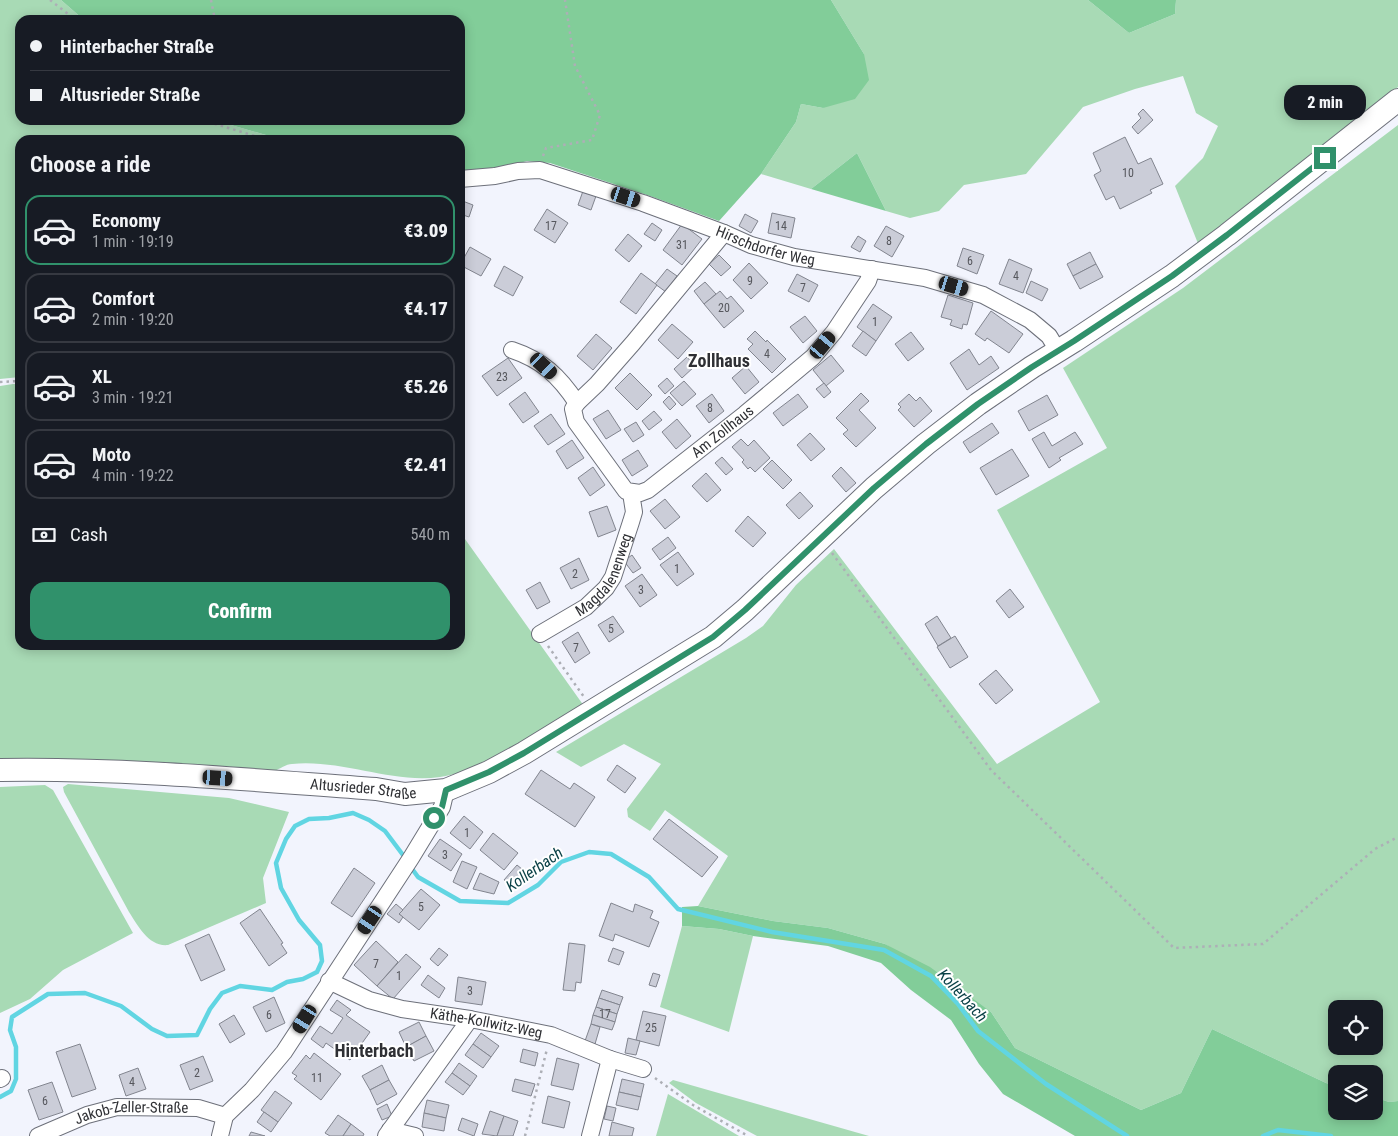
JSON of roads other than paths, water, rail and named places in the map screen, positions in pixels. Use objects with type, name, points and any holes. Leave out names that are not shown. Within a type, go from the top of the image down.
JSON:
[{"type":"main road","name":"Altusrieder Straße","points":[[0,770],[52,769],[185,776],[367,789],[405,794],[446,790],[489,772],[524,753],[713,637],[745,610],[874,488],[926,444],[978,404],[1188,264],[1398,100]]},
{"type":"street","name":"Hirschdorfer Weg","points":[[465,178],[540,170],[643,203],[751,245],[780,253],[925,278],[983,295],[1030,320],[1049,336],[1058,351]]},
{"type":"street","points":[[631,493],[620,485],[576,422],[573,409],[633,343],[724,233]]},
{"type":"street","name":"Am Zollhaus","points":[[631,493],[640,493],[648,490],[745,414],[812,357],[834,332],[868,282],[872,269]]},
{"type":"street","points":[[512,350],[528,356],[544,366],[565,385],[577,403]]},
{"type":"street","name":"Magdalenenweg","points":[[540,634],[586,607],[606,588],[613,577],[632,522],[634,512],[631,493]]},
{"type":"street","points":[[220,1136],[225,1116],[252,1090],[284,1052],[400,875],[442,807],[446,790]]},
{"type":"street","name":"Käthe-Kollwitz-Weg","points":[[329,981],[369,1000],[402,1009],[470,1019],[551,1035],[610,1059],[643,1069]]},
{"type":"street","points":[[415,1136],[388,1133],[470,1019]]},
{"type":"street","points":[[590,1136],[610,1059]]},
{"type":"street","name":"Jakob-Zeller-Straße","points":[[38,1136],[87,1115],[117,1107],[198,1108],[225,1116]]},
{"type":"waterway","name":"Kollerbach","points":[[0,1097],[11,1091],[16,1079],[16,1047],[10,1030],[12,1017],[48,994],[85,993],[121,1006],[152,1029],[167,1036],[197,1035],[210,1009],[222,993],[240,986],[272,990],[287,982],[303,979],[317,972],[322,961],[320,945],[299,920],[281,888],[276,863],[286,839],[295,826],[309,819],[329,818],[353,813],[369,820],[385,831],[406,859]]},
{"type":"waterway","name":"Kollerbach","points":[[410,866],[418,877],[460,901],[508,903],[538,885],[561,862],[589,852],[611,854],[649,877],[678,909],[772,932],[884,950],[931,976],[958,1004],[978,1031],[1046,1084],[1127,1136]]},
{"type":"waterway","name":"Kollerbach","points":[[1263,1136],[1278,1130],[1331,1136]]},
{"type":"district","name":"Zollhaus","points":[[719,361]]},
{"type":"district","name":"Hinterbach","points":[[374,1051]]}]
